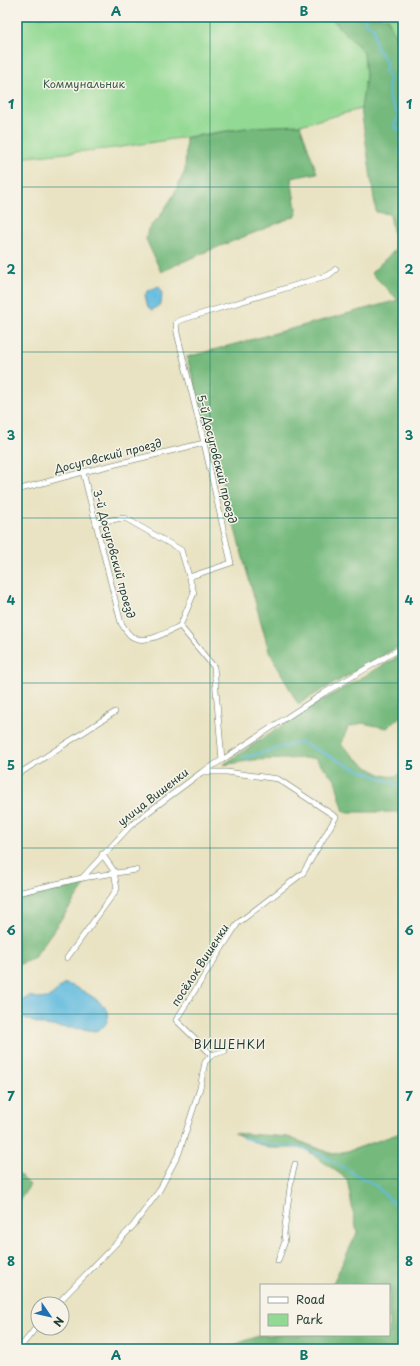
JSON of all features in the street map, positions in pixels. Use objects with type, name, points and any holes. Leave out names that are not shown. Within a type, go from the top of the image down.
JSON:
[{"type":"street","name":"5-й Досуговский проезд","points":[[189,578],[231,563],[177,333],[176,323],[181,320],[329,275],[336,269]]},
{"type":"street","name":"Досуговский проезд","points":[[17,490],[83,472],[204,443]]},
{"type":"street","name":"3-й Досуговский проезд","points":[[83,472],[84,481],[96,522],[121,624],[132,636],[142,640],[180,626]]},
{"type":"street","points":[[96,522],[125,518],[181,550],[194,593],[180,626],[214,667],[222,760]]},
{"type":"street","name":"улица Вишенки","points":[[81,878],[131,825],[202,772],[324,693],[403,647]]},
{"type":"street","points":[[17,776],[115,712]]},
{"type":"street","name":"посёлок Вишенки","points":[[202,772],[227,772],[278,779],[336,817],[304,873],[238,923],[176,1020],[212,1055]]},
{"type":"street","points":[[67,958],[117,889],[114,873],[102,854]]},
{"type":"street","points":[[17,893],[81,878],[136,870]]},
{"type":"street","points":[[65,1296],[133,1226],[159,1191],[179,1153],[200,1088],[205,1062],[212,1055],[225,1051]]},
{"type":"street","points":[[278,1261],[285,1241],[284,1234],[291,1180],[296,1164]]},
{"type":"street","points":[[19,1349],[30,1335]]},
{"type":"green space","name":"Коммунальник","points":[[17,17],[330,17],[364,52],[366,76],[361,109],[300,125],[252,127],[115,148],[17,158]]},
{"type":"green space","points":[[330,17],[387,17],[403,53],[403,644],[298,704],[269,651],[187,357],[398,300],[371,273],[396,249],[390,214],[376,212],[361,109],[366,76],[364,52]]},
{"type":"green space","points":[[387,17],[403,17],[403,53]]},
{"type":"green space","points":[[300,125],[317,173],[291,178],[297,215],[161,272],[146,239],[148,229],[160,216],[173,196],[185,171],[186,138],[252,127]]},
{"type":"green space","points":[[403,654],[403,714],[387,728],[362,723],[348,727],[341,744],[373,771],[388,776],[395,776],[403,772],[403,824],[398,812],[344,812],[335,780],[315,758],[253,760],[223,765],[305,710]]},
{"type":"green space","points":[[86,884],[33,959],[17,965],[17,900]]},
{"type":"green space","points":[[403,1132],[403,1349],[223,1349],[260,1335],[390,1336],[390,1284],[332,1284],[357,1233],[347,1179],[304,1148],[268,1148],[234,1133],[288,1137],[333,1154],[352,1150]]},
{"type":"green space","points":[[17,1172],[30,1185],[17,1204]]},
{"type":"water","points":[[159,286],[162,294],[161,304],[152,310],[148,307],[145,295],[148,291]]},
{"type":"water","points":[[66,984],[90,995],[106,1008],[108,1016],[105,1025],[102,1028],[95,1031],[45,1025],[25,1018],[17,1013],[17,1006],[27,998],[49,997]]},
{"type":"waterway","points":[[365,17],[365,23],[374,28],[374,40],[378,50],[386,61],[385,71],[389,76],[389,99],[398,114],[394,127],[401,130],[400,153],[403,153]]},
{"type":"waterway","points":[[243,758],[301,742],[354,768],[398,785],[403,791]]},
{"type":"waterway","points":[[243,1138],[274,1145],[304,1148],[327,1158],[376,1186],[403,1212]]},
{"type":"waterway","points":[[397,1349],[403,1330]]},
{"type":"district","name":"ВИШЕНКИ","points":[[230,1045]]}]
